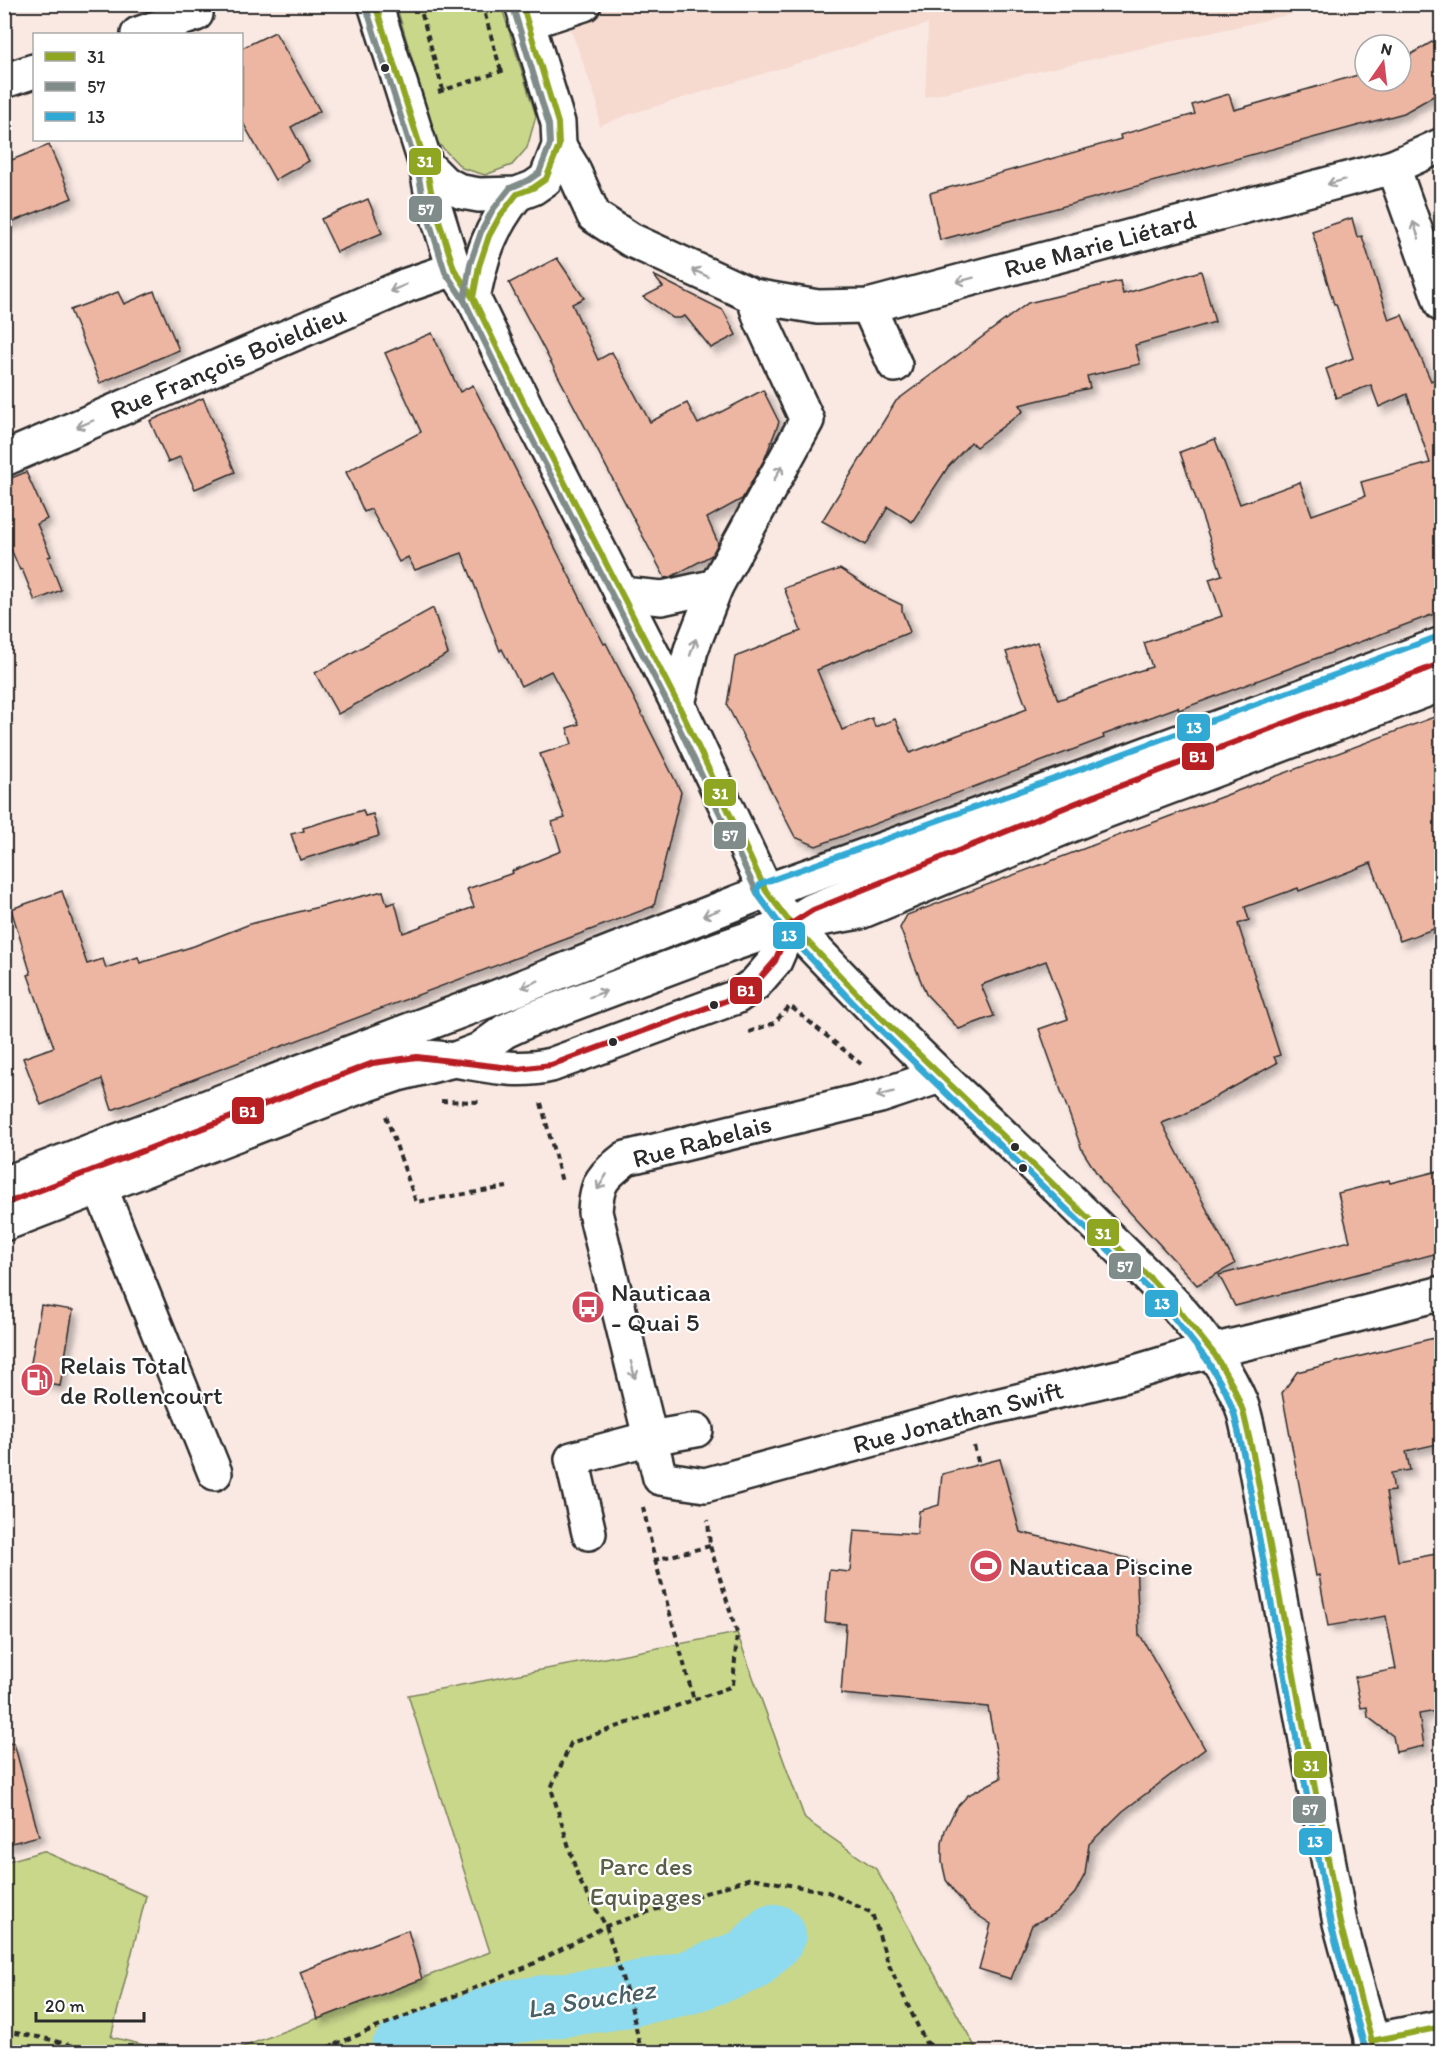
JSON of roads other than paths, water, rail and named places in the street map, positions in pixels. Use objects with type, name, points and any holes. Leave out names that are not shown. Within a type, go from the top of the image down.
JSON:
[{"type":"main road","points":[[375,4],[426,165],[433,201],[454,269],[473,298],[527,409],[678,704],[766,891],[791,924],[940,1076],[1153,1281],[1186,1317],[1228,1378],[1241,1404],[1253,1454],[1340,1923],[1373,2047],[1442,2027]]},
{"type":"main road","points":[[426,165],[444,183],[462,192],[479,195],[517,194],[533,188],[546,179],[558,147],[558,123],[524,14],[584,4]]},
{"type":"main road","points":[[141,33],[196,14]]},
{"type":"main road","points":[[4,81],[33,71]]},
{"type":"main road","name":"Rue Marie Liétard","points":[[558,147],[572,167],[594,216],[631,240],[753,296],[818,307],[868,306],[1393,167],[1442,145]]},
{"type":"main road","points":[[1393,167],[1442,306]]},
{"type":"main road","points":[[473,298],[479,266],[489,236],[500,216],[517,194]]},
{"type":"main road","name":"Rue François Boieldieu","points":[[4,459],[408,285],[454,269]]},
{"type":"main road","points":[[678,704],[691,650],[716,586],[807,420],[761,320],[753,296]]},
{"type":"main road","points":[[868,306],[895,365]]},
{"type":"main road","points":[[621,594],[662,598],[716,586]]},
{"type":"main road","points":[[4,1184],[489,1000],[766,891],[1068,783],[1442,644]]},
{"type":"main road","points":[[4,1204],[372,1063],[399,1058],[424,1057],[508,1069],[533,1069],[551,1065],[736,997],[754,984],[775,961],[791,924],[813,910],[1086,799],[1442,663]]},
{"type":"main road","points":[[4,1224],[351,1090],[398,1074],[450,1061],[479,1050],[505,1031],[529,1020],[698,956],[791,924],[869,908],[1095,815],[1442,684]]},
{"type":"main road","name":"Rue Rabelais","points":[[705,1485],[660,1478],[595,1212],[597,1192],[608,1173],[626,1158],[880,1096],[940,1076]]},
{"type":"main road","points":[[100,1187],[215,1473]]},
{"type":"main road","name":"Rue Jonathan Swift","points":[[705,1485],[988,1408],[1122,1376],[1211,1351],[1442,1293]]},
{"type":"main road","points":[[589,1533],[572,1459],[650,1438],[696,1430]]},
{"type":"waterway","name":"La Souchez","points":[[402,2052],[508,2012],[614,1998],[686,1983],[749,1960],[774,1936]]},
{"type":"place","name":"Nauticaa - Quai 5","points":[[588,1307]]},
{"type":"place","name":"Relais Total de Rollencourt","points":[[37,1380]]},
{"type":"place","name":"Nauticaa Piscine","points":[[986,1566]]},
{"type":"park label","name":"Parc des Equipages","points":[[646,1881]]}]
